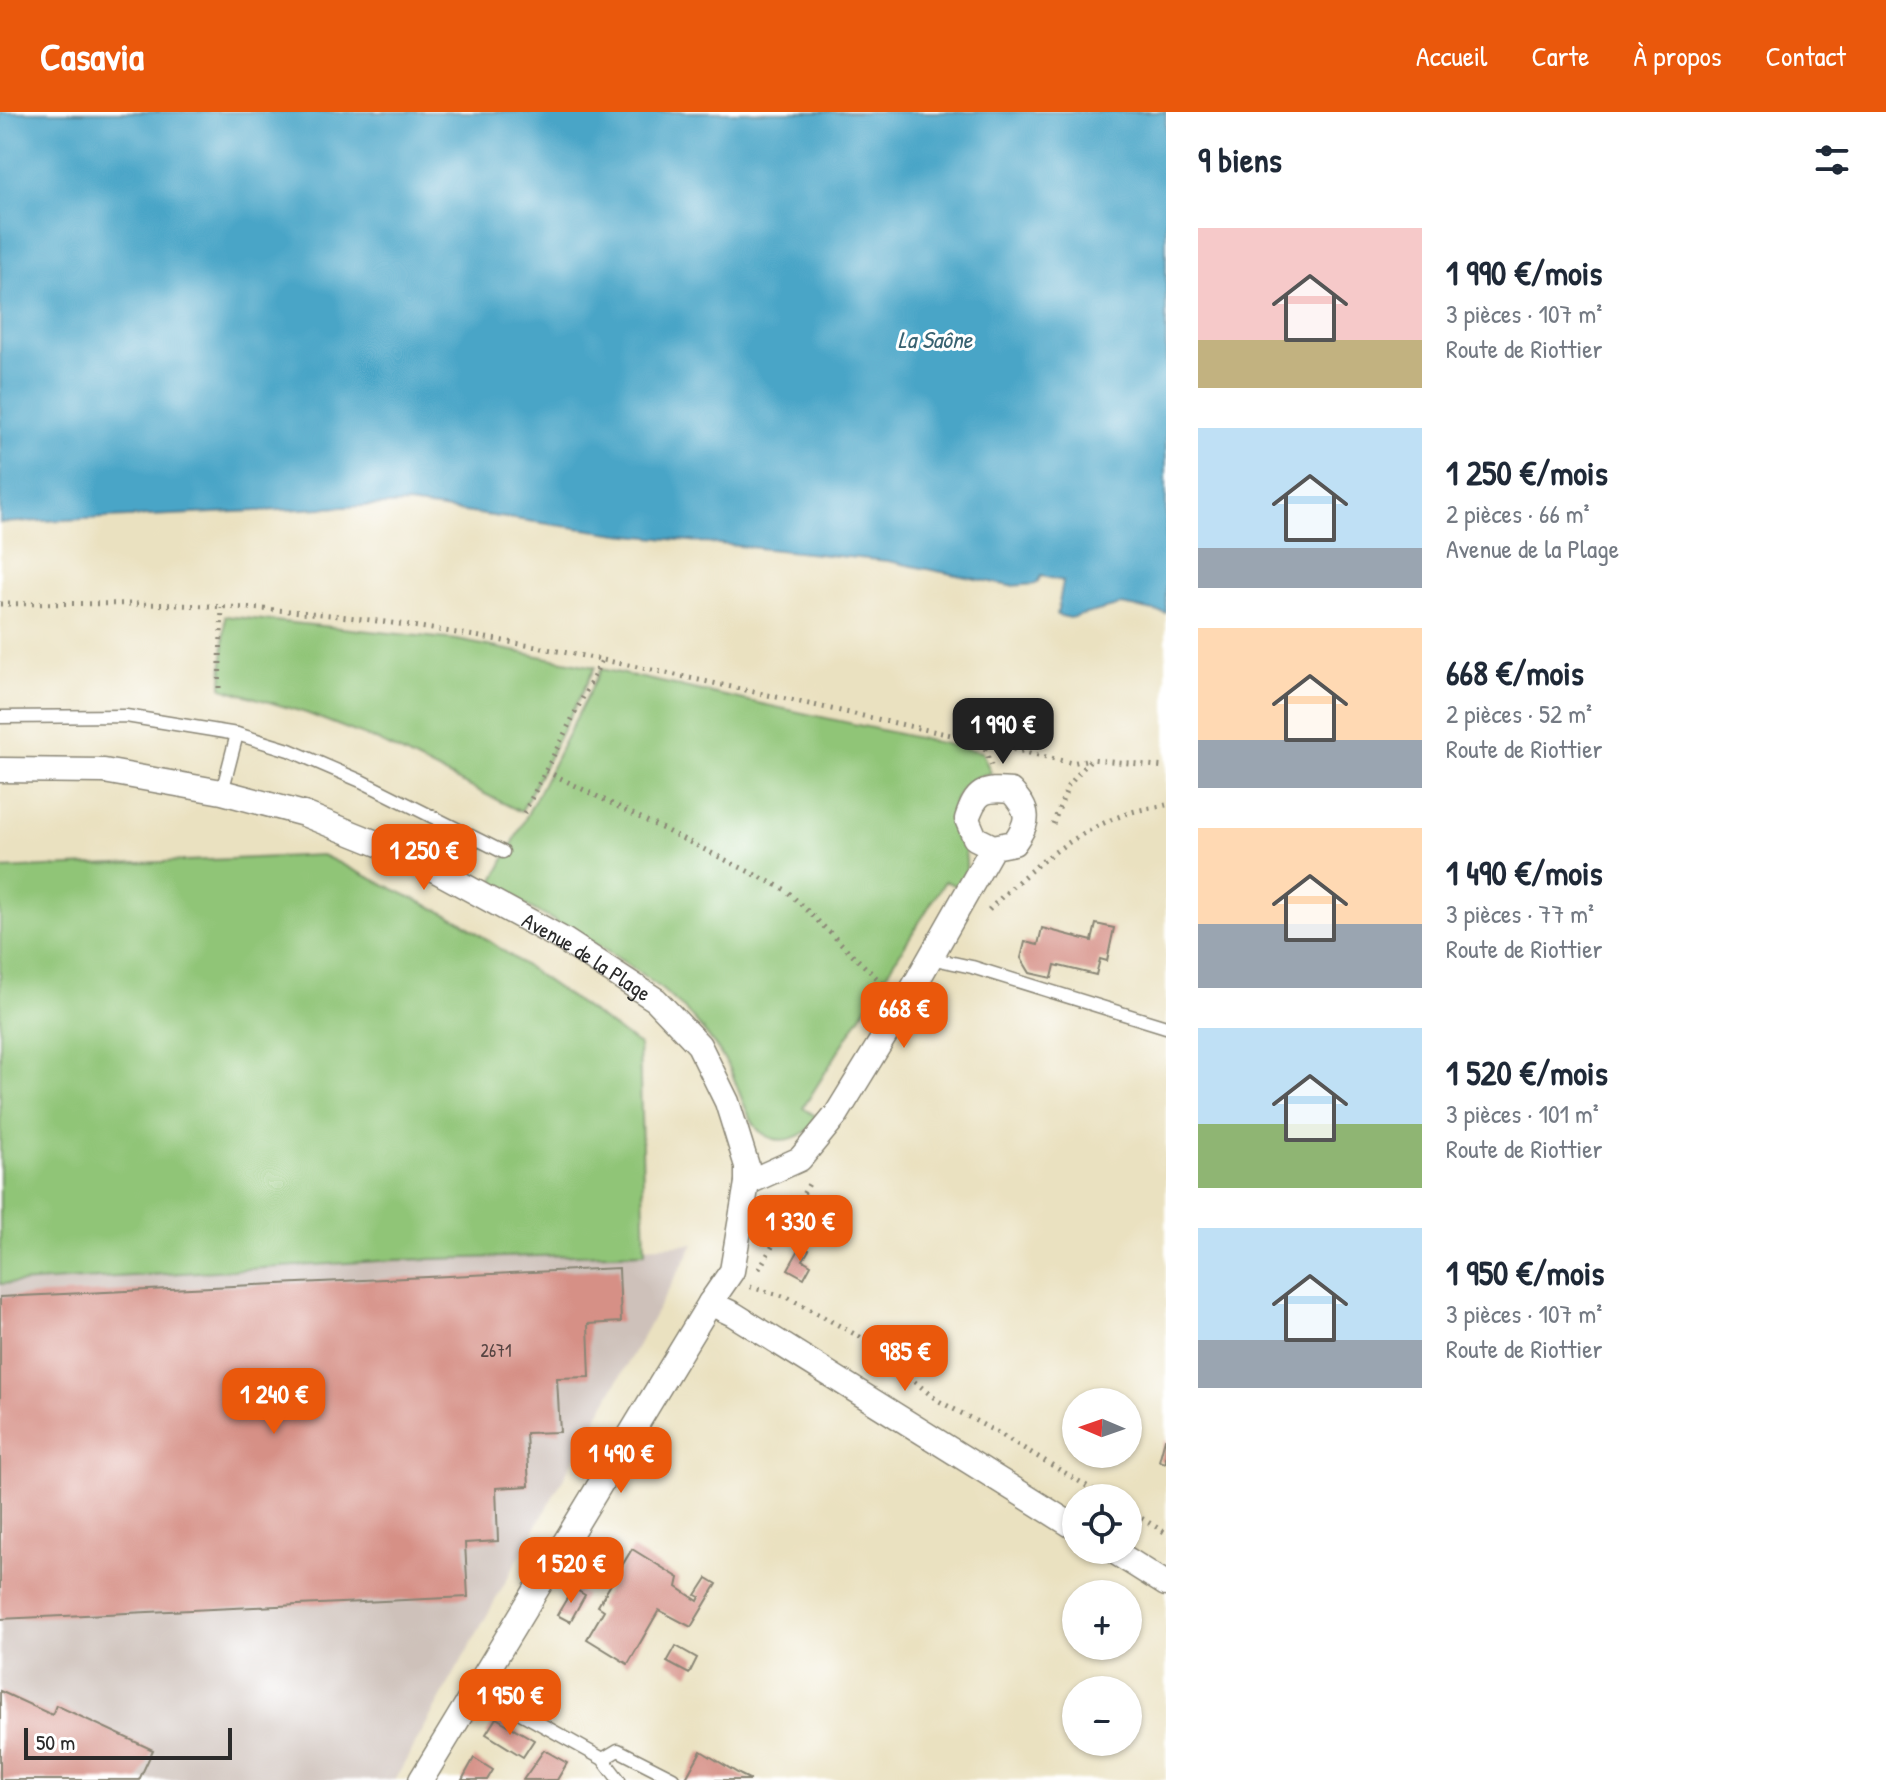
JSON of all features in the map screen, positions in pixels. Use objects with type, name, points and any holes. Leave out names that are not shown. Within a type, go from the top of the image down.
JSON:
[{"type":"street","name":"Avenue de la Plage","points":[[0,770],[104,771],[222,792],[304,814],[413,858],[564,940],[656,1000],[699,1045],[727,1102],[747,1166],[747,1183],[732,1271],[421,1780]]},
{"type":"street","points":[[747,1183],[800,1159],[836,1115],[930,958],[1004,845],[1026,826],[1024,806],[1011,791],[990,789],[973,800],[967,819],[975,838],[1004,845]]},
{"type":"street","points":[[710,1303],[733,1314],[1062,1519]]},
{"type":"street","points":[[1134,1564],[1166,1584]]},
{"type":"lane","points":[[0,717],[126,716],[237,734],[289,750],[361,781],[503,852]]},
{"type":"lane","points":[[222,792],[237,734]]},
{"type":"lane","points":[[930,958],[972,967],[1166,1027]]},
{"type":"lane","points":[[476,1688],[603,1759],[619,1780]]},
{"type":"lane","points":[[603,1759],[618,1750],[673,1778]]},
{"type":"path","points":[[0,604],[114,603],[222,607],[367,620],[602,660],[1072,763],[1091,759],[1166,767]]},
{"type":"path","points":[[219,688],[222,607]]},
{"type":"path","points":[[524,813],[602,660]]},
{"type":"path","points":[[970,739],[985,750],[998,790]]},
{"type":"path","points":[[1004,845],[1047,837],[1068,786],[1091,759]]},
{"type":"path","points":[[546,771],[786,890],[904,1004]]},
{"type":"path","points":[[987,912],[1034,867],[1082,836],[1129,813],[1166,805]]},
{"type":"path","points":[[749,1287],[787,1297],[860,1337],[937,1400],[1083,1484]]},
{"type":"path","points":[[1142,1518],[1166,1533]]},
{"type":"shaded area","points":[[694,1244],[395,1780],[0,1780],[0,1284]]},
{"type":"green space","points":[[225,616],[457,640],[595,667],[521,812],[376,740],[306,713],[222,688]]},
{"type":"green space","points":[[601,669],[982,752],[991,773],[965,785],[952,811],[954,835],[964,847],[966,858],[963,883],[960,888],[945,881],[803,1108],[819,1118],[801,1135],[778,1140],[757,1128],[717,1048],[682,1007],[658,986],[604,949],[491,886]]},
{"type":"green space","points":[[322,855],[459,920],[639,1045],[645,1253],[396,1260],[0,1284],[0,869]]},
{"type":"water","name":"La Saône","points":[[0,112],[1166,112],[1166,613],[1121,605],[1070,618],[1057,615],[1063,581],[1041,576],[1036,584],[1010,586],[888,561],[619,534],[408,504],[0,523]]},
{"type":"building","points":[[1096,924],[1114,928],[1107,961],[1100,959],[1096,975],[1055,965],[1052,978],[1030,973],[1021,958],[1025,942],[1038,945],[1042,928],[1092,941]]},
{"type":"building","points":[[801,1246],[809,1250],[803,1260],[811,1265],[804,1278],[788,1269]]},
{"type":"building","points":[[619,1268],[621,1322],[588,1324],[590,1377],[557,1378],[560,1432],[526,1433],[529,1486],[496,1488],[498,1541],[465,1543],[468,1597],[0,1619],[0,1297]]},
{"type":"building","points":[[1166,1439],[1166,1463],[1159,1461]]},
{"type":"building","points":[[632,1549],[679,1578],[677,1587],[698,1601],[700,1597],[696,1595],[707,1578],[717,1584],[691,1627],[659,1610],[628,1664],[587,1639],[604,1610],[598,1606]]},
{"type":"building","points":[[573,1588],[585,1595],[570,1622],[557,1615]]},
{"type":"building","points":[[676,1646],[697,1658],[689,1674],[667,1662]]},
{"type":"building","points":[[0,1691],[52,1715],[56,1705],[153,1750],[139,1780],[0,1780]]},
{"type":"building","points":[[496,1718],[534,1740],[523,1757],[486,1734]]},
{"type":"building","points":[[544,1750],[567,1763],[557,1780],[523,1780]]},
{"type":"building","points":[[701,1751],[741,1775],[751,1780],[685,1780]]},
{"type":"building","points":[[474,1758],[493,1770],[487,1780],[462,1780]]}]
